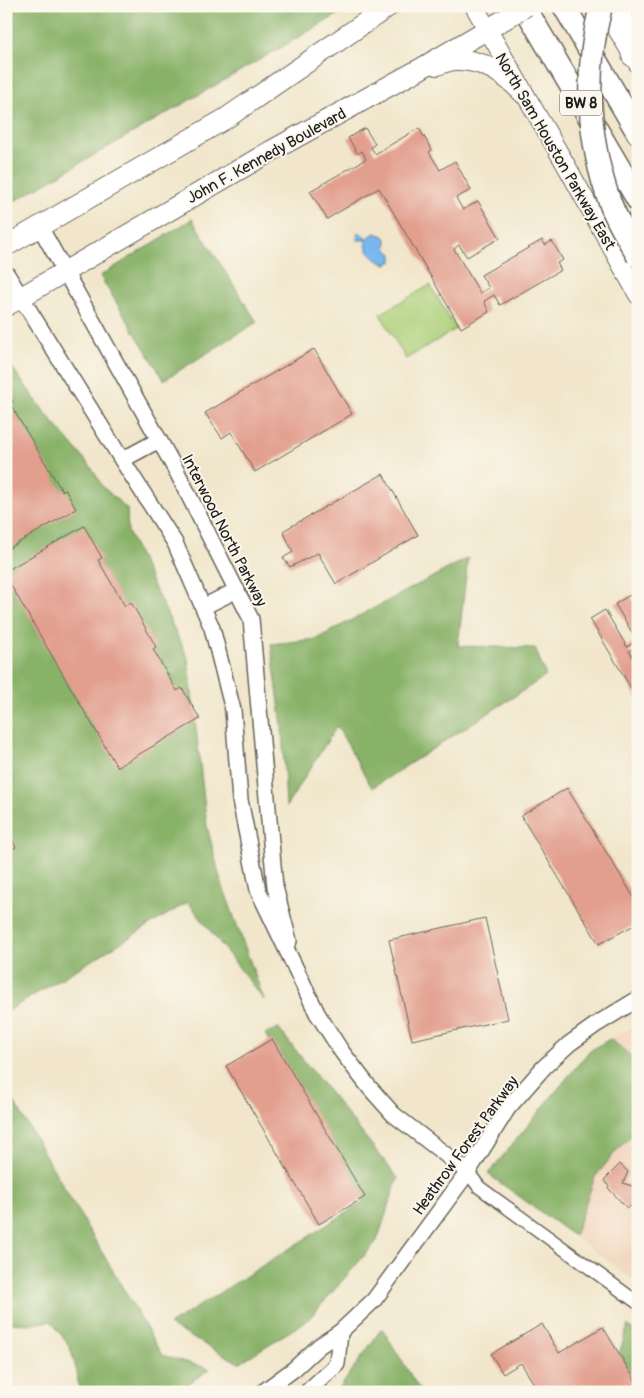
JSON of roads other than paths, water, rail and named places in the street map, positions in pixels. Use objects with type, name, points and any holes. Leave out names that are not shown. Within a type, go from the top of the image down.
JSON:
[{"type":"highway","name":"BW 8","points":[[525,6],[638,200]]},
{"type":"highway","name":"BW 8","points":[[564,6],[638,133]]},
{"type":"highway","points":[[602,6],[591,60],[589,88],[594,141],[601,173],[612,206],[638,256]]},
{"type":"main road","points":[[6,246],[225,119],[389,6]]},
{"type":"main road","name":"North Sam Houston Parkway East","points":[[474,6],[638,295]]},
{"type":"main road","name":"John F. Kennedy Boulevard","points":[[14,301],[270,150],[420,69],[525,6]]},
{"type":"main road","points":[[602,6],[635,60]]},
{"type":"main road","points":[[621,6],[635,60]]},
{"type":"main road","points":[[420,69],[455,60],[473,62],[486,66],[510,79],[524,94]]},
{"type":"street","name":"Interwood North Parkway","points":[[40,226],[159,440],[251,619],[275,887],[296,969]]},
{"type":"street","name":"Interwood North Parkway","points":[[6,273],[14,301],[122,460],[175,544],[212,628],[233,710],[240,800],[258,890],[317,1013],[342,1052],[393,1114],[468,1172],[479,1187],[638,1302]]},
{"type":"street","points":[[122,460],[159,440]]},
{"type":"street","points":[[203,607],[237,590]]},
{"type":"street","name":"Heathrow Forest Parkway","points":[[263,1392],[294,1369],[319,1346],[340,1332],[374,1300],[468,1172],[508,1108],[544,1066],[596,1024],[638,999]]},
{"type":"street","points":[[306,1392],[337,1364],[340,1332]]},
{"type":"water","points":[[360,233],[366,239],[375,233],[384,236],[387,241],[386,248],[392,254],[392,262],[385,264],[374,258],[367,248],[366,240],[358,240],[357,234]]}]
